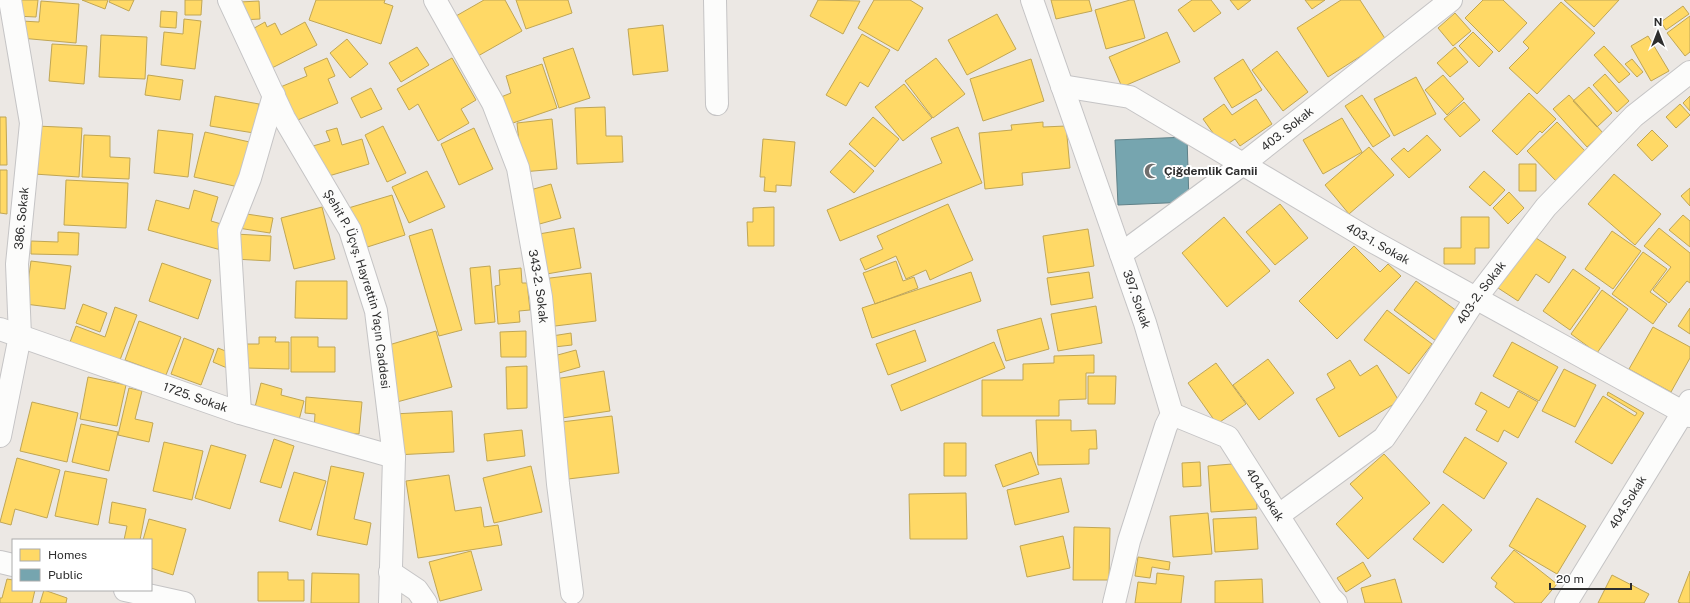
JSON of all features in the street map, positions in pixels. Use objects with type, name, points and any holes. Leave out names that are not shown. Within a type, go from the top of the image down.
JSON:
[{"type":"street","name":"386. Sokak","points":[[0,436],[20,336],[17,264],[31,123],[10,0]]},
{"type":"street","name":"Şehit P. Üçvş. Hayrettin Yaçın Caddesi","points":[[229,0],[284,118],[350,230],[376,311],[394,457],[390,603]]},
{"type":"street","name":"343-2. Sokak","points":[[435,0],[492,103],[518,168],[541,297],[558,484],[572,593]]},
{"type":"street","points":[[715,0],[717,104]]},
{"type":"street","name":"397. Sokak","points":[[1032,0],[1145,323],[1172,414]]},
{"type":"street","name":"403. Sokak","points":[[1121,254],[1243,164],[1451,0]]},
{"type":"street","name":"403-2. Sokak","points":[[1279,515],[1384,438],[1476,298],[1546,207],[1634,116],[1690,72]]},
{"type":"street","name":"403-1. Sokak","points":[[1062,86],[1130,97],[1372,241],[1476,298],[1688,410]]},
{"type":"street","points":[[240,413],[229,231],[250,178],[274,95]]},
{"type":"street","name":"1725. Sokak","points":[[0,329],[240,413],[394,457]]},
{"type":"street","name":"404.Sokak","points":[[1566,603],[1688,410]]},
{"type":"street","points":[[1114,603],[1129,541],[1166,426],[1172,414]]},
{"type":"street","name":"404.Sokak","points":[[1172,414],[1228,437],[1330,597],[1336,603]]},
{"type":"street","points":[[0,562],[12,565]]},
{"type":"street","points":[[390,572],[416,590],[426,603]]},
{"type":"street","points":[[130,591],[184,603]]},
{"type":"building: Homes","points":[[17,0],[38,0],[36,17],[15,16]]},
{"type":"building: Homes","points":[[82,0],[108,0],[105,9]]},
{"type":"building: Homes","points":[[110,0],[134,0],[129,11],[109,2]]},
{"type":"building: Homes","points":[[185,0],[202,0],[201,15],[185,15]]},
{"type":"building: Homes","points":[[316,0],[385,0],[384,3],[393,6],[381,44],[309,20]]},
{"type":"building: Homes","points":[[484,0],[505,0],[522,31],[478,56],[456,16]]},
{"type":"building: Homes","points":[[516,0],[568,0],[572,13],[526,29]]},
{"type":"building: Homes","points":[[818,0],[860,1],[843,34],[810,16]]},
{"type":"building: Homes","points":[[874,0],[910,0],[923,8],[898,51],[858,28]]},
{"type":"building: Homes","points":[[1051,0],[1089,0],[1092,11],[1056,19]]},
{"type":"building: Homes","points":[[1134,0],[1145,38],[1106,49],[1095,10]]},
{"type":"building: Homes","points":[[1192,0],[1211,0],[1221,13],[1194,32],[1178,10]]},
{"type":"building: Homes","points":[[1230,0],[1251,0],[1238,10]]},
{"type":"building: Homes","points":[[1305,0],[1325,0],[1312,9]]},
{"type":"building: Homes","points":[[1341,0],[1360,0],[1386,40],[1328,77],[1297,28]]},
{"type":"building: Homes","points":[[1483,0],[1503,0],[1527,23],[1499,52],[1465,18]]},
{"type":"building: Homes","points":[[1564,0],[1619,0],[1594,27]]},
{"type":"building: Homes","points":[[41,1],[79,4],[76,43],[20,38],[22,21],[39,22]]},
{"type":"building: Homes","points":[[259,1],[260,19],[242,20],[240,2]]},
{"type":"building: Homes","points":[[1561,2],[1595,33],[1537,94],[1509,68],[1529,48],[1523,42]]},
{"type":"building: Homes","points":[[1683,6],[1689,14],[1666,30],[1661,22]]},
{"type":"building: Homes","points":[[161,11],[177,12],[176,28],[160,27]]},
{"type":"building: Homes","points":[[1455,13],[1471,31],[1453,46],[1438,28]]},
{"type":"building: Homes","points":[[997,14],[1016,49],[967,75],[948,40]]},
{"type":"building: Homes","points":[[1690,16],[1690,52],[1685,56],[1667,33]]},
{"type":"building: Homes","points":[[184,19],[201,21],[195,69],[161,65],[164,32],[183,34]]},
{"type":"building: Homes","points":[[265,22],[267,27],[275,23],[281,35],[305,22],[317,45],[270,69],[249,31]]},
{"type":"building: Homes","points":[[663,25],[668,71],[633,75],[628,29]]},
{"type":"building: Homes","points":[[1167,32],[1180,62],[1122,87],[1109,57]]},
{"type":"building: Homes","points":[[1473,32],[1493,52],[1479,67],[1459,46]]},
{"type":"building: Homes","points":[[862,34],[890,50],[868,87],[860,82],[846,106],[826,95]]},
{"type":"building: Homes","points":[[101,35],[147,37],[145,79],[99,77]]},
{"type":"building: Homes","points":[[1648,36],[1669,71],[1651,81],[1631,46]]},
{"type":"building: Homes","points":[[347,39],[368,64],[350,78],[330,53]]},
{"type":"building: Homes","points":[[52,44],[87,46],[84,84],[49,81]]},
{"type":"building: Homes","points":[[1604,46],[1630,74],[1619,83],[1594,55]]},
{"type":"building: Homes","points":[[417,47],[429,65],[401,82],[389,63]]},
{"type":"building: Homes","points":[[1455,47],[1468,62],[1450,77],[1437,63]]},
{"type":"building: Homes","points":[[573,48],[590,98],[559,108],[543,58]]},
{"type":"building: Homes","points":[[1277,51],[1308,92],[1283,111],[1252,70]]},
{"type":"building: Homes","points":[[327,58],[335,76],[328,79],[338,103],[293,122],[278,88],[307,76],[304,68]]},
{"type":"building: Homes","points":[[452,58],[476,100],[461,109],[469,123],[438,141],[418,104],[409,110],[397,89]]},
{"type":"building: Homes","points":[[936,58],[965,94],[933,118],[905,81]]},
{"type":"building: Homes","points":[[1031,59],[1044,101],[983,121],[970,79]]},
{"type":"building: Homes","points":[[1243,59],[1262,90],[1232,108],[1214,78]]},
{"type":"building: Homes","points":[[1632,59],[1643,72],[1637,77],[1625,64]]},
{"type":"building: Homes","points":[[542,64],[557,108],[510,124],[501,97],[511,93],[506,76]]},
{"type":"building: Homes","points":[[1605,74],[1629,101],[1617,112],[1593,85]]},
{"type":"building: Homes","points":[[148,75],[183,80],[180,100],[145,95]]},
{"type":"building: Homes","points":[[1443,75],[1464,99],[1447,115],[1425,90]]},
{"type":"building: Homes","points":[[1416,77],[1436,114],[1394,136],[1374,99]]},
{"type":"building: Homes","points":[[904,84],[932,118],[903,141],[875,107]]},
{"type":"building: Homes","points":[[1589,87],[1612,113],[1597,127],[1573,101]]},
{"type":"building: Homes","points":[[371,88],[382,109],[361,118],[351,98]]},
{"type":"building: Homes","points":[[1529,93],[1556,119],[1542,133],[1540,131],[1517,155],[1492,131]]},
{"type":"building: Homes","points":[[1362,95],[1390,136],[1373,147],[1345,106]]},
{"type":"building: Homes","points":[[1569,95],[1603,133],[1587,147],[1553,109]]},
{"type":"building: Homes","points":[[215,96],[259,104],[254,133],[210,126]]},
{"type":"building: Homes","points":[[1690,96],[1690,111],[1683,103]]},
{"type":"building: Homes","points":[[1256,99],[1272,124],[1240,146],[1235,139],[1223,147],[1203,119],[1224,104],[1232,115]]},
{"type":"building: Homes","points":[[1464,102],[1480,120],[1460,137],[1444,119]]},
{"type":"building: Homes","points":[[1680,104],[1690,115],[1676,128],[1666,117]]},
{"type":"building: Homes","points":[[605,107],[606,136],[622,136],[623,162],[577,164],[575,108]]},
{"type":"building: Homes","points":[[0,117],[6,117],[7,165],[0,165]]},
{"type":"building: Homes","points":[[873,117],[899,139],[875,167],[849,144]]},
{"type":"building: Homes","points":[[1342,118],[1362,152],[1323,174],[1303,140]]},
{"type":"building: Homes","points":[[552,119],[557,169],[522,172],[517,123]]},
{"type":"building: Homes","points":[[1043,122],[1043,127],[1066,126],[1070,168],[1022,173],[1023,185],[985,189],[979,133],[1012,130],[1011,125]]},
{"type":"building: Homes","points":[[1557,122],[1587,153],[1557,182],[1527,151]]},
{"type":"building: Homes","points":[[36,126],[82,128],[79,177],[34,174]]},
{"type":"building: Homes","points":[[383,126],[406,173],[387,182],[365,135]]},
{"type":"building: Homes","points":[[958,127],[982,183],[840,241],[827,210],[942,163],[931,138]]},
{"type":"building: Homes","points":[[337,128],[342,145],[362,139],[369,164],[322,178],[313,146],[330,141],[326,131]]},
{"type":"building: Homes","points":[[474,128],[493,169],[459,185],[441,144]]},
{"type":"building: Homes","points":[[158,130],[193,134],[188,177],[154,173]]},
{"type":"building: Homes","points":[[1652,130],[1668,146],[1652,161],[1637,145]]},
{"type":"building: Homes","points":[[205,132],[254,143],[243,188],[194,177]]},
{"type":"building: Homes","points":[[84,135],[110,136],[110,157],[130,158],[129,179],[82,177]]},
{"type":"building: Homes","points":[[1427,135],[1441,150],[1409,178],[1391,159],[1404,148],[1408,152]]},
{"type":"building: Homes","points":[[763,139],[795,142],[791,186],[776,185],[776,192],[764,191],[765,177],[760,177]]},
{"type":"building: Homes","points":[[1369,147],[1394,175],[1349,214],[1325,185]]},
{"type":"building: Homes","points":[[850,150],[874,171],[854,193],[830,172]]},
{"type":"building: Homes","points":[[1519,164],[1536,164],[1536,191],[1519,191]]},
{"type":"building: Homes","points":[[0,170],[7,170],[7,214],[0,213]]},
{"type":"building: Homes","points":[[427,171],[445,207],[409,223],[392,187]]},
{"type":"building: Homes","points":[[1484,171],[1505,190],[1490,206],[1469,187]]},
{"type":"building: Homes","points":[[1614,174],[1661,214],[1635,245],[1588,204]]},
{"type":"building: Homes","points":[[66,180],[128,183],[126,228],[64,225]]},
{"type":"building: Homes","points":[[551,184],[561,218],[536,225],[527,191]]},
{"type":"building: Homes","points":[[1690,188],[1690,206],[1681,196]]},
{"type":"building: Homes","points":[[194,190],[218,197],[211,221],[228,226],[221,250],[148,230],[156,200],[189,209]]},
{"type":"building: Homes","points":[[1509,192],[1524,208],[1508,224],[1493,208]]},
{"type":"building: Homes","points":[[392,195],[405,235],[358,250],[345,209]]},
{"type":"building: Homes","points":[[948,204],[973,260],[930,280],[926,270],[906,279],[896,256],[865,270],[860,259],[883,249],[877,236]]},
{"type":"building: Homes","points":[[1280,204],[1308,238],[1275,265],[1246,232]]},
{"type":"building: Homes","points":[[322,207],[335,259],[294,269],[281,218]]},
{"type":"building: Homes","points":[[774,207],[774,246],[748,246],[747,222],[753,222],[753,208]]},
{"type":"building: Homes","points":[[240,213],[273,218],[270,233],[238,228]]},
{"type":"building: Homes","points":[[1683,215],[1690,221],[1690,247],[1669,230]]},
{"type":"building: Homes","points":[[1224,217],[1270,271],[1227,307],[1182,253]]},
{"type":"building: Homes","points":[[1461,217],[1489,217],[1489,248],[1475,248],[1475,264],[1444,264],[1444,248],[1461,248]]},
{"type":"building: Homes","points":[[574,228],[581,268],[541,275],[533,235]]},
{"type":"building: Homes","points":[[1659,228],[1690,253],[1690,283],[1687,281],[1669,303],[1653,290],[1671,267],[1644,246]]},
{"type":"building: Homes","points":[[432,229],[462,330],[439,336],[409,236]]},
{"type":"building: Homes","points":[[1088,229],[1094,266],[1048,273],[1043,236]]},
{"type":"building: Homes","points":[[1612,231],[1641,251],[1613,289],[1585,269]]},
{"type":"building: Homes","points":[[58,232],[79,233],[78,255],[31,254],[31,241],[58,242]]},
{"type":"building: Homes","points":[[1528,233],[1566,257],[1549,283],[1536,274],[1518,301],[1495,286]]},
{"type":"building: Homes","points":[[235,234],[271,236],[270,261],[234,259]]},
{"type":"building: Homes","points":[[1354,246],[1380,272],[1388,264],[1401,276],[1337,339],[1299,301]]},
{"type":"building: Homes","points":[[1643,252],[1667,269],[1650,292],[1667,304],[1653,324],[1612,294]]},
{"type":"building: Homes","points":[[31,261],[71,266],[65,309],[25,304]]},
{"type":"building: Homes","points":[[896,261],[903,281],[914,277],[918,288],[875,304],[863,273]]},
{"type":"building: Homes","points":[[162,263],[211,280],[198,319],[149,301]]},
{"type":"building: Homes","points":[[490,266],[495,322],[475,324],[470,268]]},
{"type":"building: Homes","points":[[521,268],[522,283],[527,283],[530,310],[519,311],[520,322],[498,324],[495,286],[500,285],[499,270]]},
{"type":"building: Homes","points":[[1573,269],[1600,288],[1570,330],[1543,311]]},
{"type":"building: Homes","points":[[971,272],[981,301],[872,338],[862,308]]},
{"type":"building: Homes","points":[[1089,272],[1093,298],[1051,305],[1047,278]]},
{"type":"building: Homes","points":[[591,273],[596,321],[547,327],[542,279]]},
{"type":"building: Homes","points":[[296,281],[347,281],[347,319],[295,318]]},
{"type":"building: Homes","points":[[1416,281],[1457,311],[1436,341],[1394,310]]},
{"type":"building: Homes","points":[[1602,290],[1628,309],[1597,353],[1571,334]]},
{"type":"building: Homes","points":[[83,304],[107,313],[100,332],[76,323]]},
{"type":"building: Homes","points":[[1096,306],[1102,343],[1058,351],[1051,314]]},
{"type":"building: Homes","points":[[115,307],[137,315],[120,360],[70,342],[76,326],[105,337]]},
{"type":"building: Homes","points":[[1690,308],[1690,334],[1678,326]]},
{"type":"building: Homes","points":[[1387,310],[1432,344],[1409,374],[1364,340]]},
{"type":"building: Homes","points":[[1041,318],[1049,349],[1006,361],[997,330]]},
{"type":"building: Homes","points":[[139,321],[181,337],[166,375],[125,360]]},
{"type":"building: Homes","points":[[1653,327],[1690,347],[1690,358],[1671,392],[1629,369]]},
{"type":"building: Homes","points":[[915,330],[926,361],[888,375],[876,344]]},
{"type":"building: Homes","points":[[436,331],[452,387],[397,402],[382,347]]},
{"type":"building: Homes","points":[[526,331],[526,357],[501,357],[500,332]]},
{"type":"building: Homes","points":[[571,333],[572,345],[554,347],[552,336]]},
{"type":"building: Homes","points":[[259,337],[276,337],[275,342],[289,342],[289,369],[245,368],[246,344],[259,344]]},
{"type":"building: Homes","points":[[291,337],[318,337],[318,347],[335,347],[335,372],[291,372]]},
{"type":"building: Homes","points":[[184,338],[214,350],[201,385],[171,374]]},
{"type":"building: Homes","points":[[994,342],[1005,368],[901,411],[891,385]]},
{"type":"building: Homes","points":[[1512,342],[1558,367],[1539,401],[1493,376]]},
{"type":"building: Homes","points":[[218,348],[233,354],[227,368],[213,362]]},
{"type":"building: Homes","points":[[576,350],[580,367],[559,373],[554,356]]},
{"type":"building: Homes","points":[[1094,355],[1094,373],[1086,373],[1086,399],[1059,400],[1059,416],[982,416],[982,380],[1023,380],[1023,364],[1054,363],[1054,356]]},
{"type":"building: Homes","points":[[1268,359],[1294,393],[1259,420],[1233,385]]},
{"type":"building: Homes","points":[[1350,360],[1360,376],[1377,365],[1399,401],[1339,437],[1316,399],[1335,388],[1327,374]]},
{"type":"building: Homes","points":[[1216,363],[1246,404],[1217,424],[1188,383]]},
{"type":"building: Homes","points":[[527,366],[527,408],[507,409],[506,367]]},
{"type":"building: Homes","points":[[1564,369],[1596,385],[1575,427],[1542,411]]},
{"type":"building: Homes","points":[[604,371],[610,411],[562,418],[555,379]]},
{"type":"building: Homes","points":[[1088,376],[1116,376],[1115,404],[1088,404]]},
{"type":"building: Homes","points":[[88,377],[126,385],[117,426],[80,419]]},
{"type":"building: Homes","points":[[261,383],[282,389],[281,395],[304,401],[299,420],[255,407]]},
{"type":"building: Homes","points":[[129,388],[142,391],[135,419],[153,423],[149,442],[118,435]]},
{"type":"building: Homes","points":[[1518,391],[1538,402],[1518,438],[1504,430],[1498,442],[1476,430],[1487,411],[1475,404],[1481,392],[1509,408]]},
{"type":"building: Homes","points":[[1608,392],[1644,413],[1612,464],[1575,442],[1603,396],[1635,416],[1637,413],[1607,395]]},
{"type":"building: Homes","points":[[306,397],[362,402],[359,434],[314,430],[315,414],[305,413]]},
{"type":"building: Homes","points":[[32,402],[78,413],[67,462],[20,451]]},
{"type":"building: Homes","points":[[452,411],[454,452],[395,455],[393,414]]},
{"type":"building: Homes","points":[[612,416],[619,473],[568,479],[561,422]]},
{"type":"building: Homes","points":[[1036,420],[1071,420],[1071,431],[1096,430],[1097,449],[1089,449],[1089,464],[1038,465]]},
{"type":"building: Homes","points":[[81,424],[118,432],[109,471],[72,462]]},
{"type":"building: Homes","points":[[522,430],[525,456],[487,461],[484,434]]},
{"type":"building: Homes","points":[[1465,437],[1507,463],[1484,499],[1443,472]]},
{"type":"building: Homes","points":[[274,439],[294,446],[281,488],[260,482]]},
{"type":"building: Homes","points":[[164,442],[203,451],[192,500],[153,491]]},
{"type":"building: Homes","points":[[944,443],[966,443],[966,476],[944,476]]},
{"type":"building: Homes","points":[[211,445],[246,455],[230,509],[195,498]]},
{"type":"building: Homes","points":[[1031,452],[1039,474],[1003,487],[995,465]]},
{"type":"building: Homes","points":[[1384,454],[1430,503],[1368,559],[1336,524],[1363,498],[1350,484]]},
{"type":"building: Homes","points":[[17,458],[60,470],[47,518],[15,509],[11,525],[0,522]]},
{"type":"building: Homes","points":[[1200,462],[1201,486],[1183,487],[1182,463]]},
{"type":"building: Homes","points":[[1232,464],[1256,489],[1257,509],[1211,512],[1208,466]]},
{"type":"building: Homes","points":[[331,466],[364,473],[354,519],[371,523],[367,545],[317,535]]},
{"type":"building: Homes","points":[[531,466],[542,512],[494,523],[483,478]]},
{"type":"building: Homes","points":[[65,471],[107,479],[98,525],[55,516]]},
{"type":"building: Homes","points":[[294,472],[326,481],[311,530],[279,521]]},
{"type":"building: Homes","points":[[449,475],[455,511],[481,507],[484,527],[498,525],[502,545],[418,558],[406,481]]},
{"type":"building: Homes","points":[[1061,478],[1069,512],[1015,525],[1007,490]]},
{"type":"building: Homes","points":[[966,493],[967,539],[910,539],[909,494]]},
{"type":"building: Homes","points":[[1537,498],[1586,526],[1557,574],[1509,546]]},
{"type":"building: Homes","points":[[112,502],[146,509],[140,539],[124,539],[127,526],[109,523]]},
{"type":"building: Homes","points":[[1443,504],[1472,530],[1443,563],[1413,539]]},
{"type":"building: Homes","points":[[1208,513],[1212,554],[1173,557],[1170,516]]},
{"type":"building: Homes","points":[[1256,517],[1258,549],[1215,552],[1213,519]]},
{"type":"building: Homes","points":[[149,519],[186,529],[173,575],[152,568],[152,539],[143,539]]},
{"type":"building: Homes","points":[[1074,527],[1110,528],[1109,580],[1073,580]]},
{"type":"building: Homes","points":[[1063,536],[1070,568],[1027,577],[1020,546]]},
{"type":"building: Homes","points":[[1514,550],[1557,584],[1541,603],[1515,603],[1495,587],[1497,583],[1491,578]]},
{"type":"building: Homes","points":[[471,551],[482,590],[440,601],[429,562]]},
{"type":"building: Homes","points":[[1138,557],[1170,562],[1169,570],[1152,567],[1150,578],[1135,576]]},
{"type":"building: Homes","points":[[1363,562],[1371,576],[1346,592],[1337,578]]},
{"type":"building: Homes","points":[[1690,571],[1690,603],[1678,602]]},
{"type":"building: Homes","points":[[258,572],[288,572],[288,580],[304,580],[304,601],[258,601]]},
{"type":"building: Homes","points":[[312,573],[359,574],[359,603],[311,603]]},
{"type":"building: Homes","points":[[1157,573],[1184,576],[1181,603],[1135,603],[1138,582],[1156,584]]},
{"type":"building: Homes","points":[[1612,575],[1649,594],[1644,603],[1598,603]]},
{"type":"building: Homes","points":[[7,579],[12,580],[12,591],[35,591],[32,603],[0,603],[0,598],[2,598]]},
{"type":"building: Homes","points":[[1262,579],[1263,603],[1215,603],[1215,581]]},
{"type":"building: Homes","points":[[1395,579],[1402,603],[1365,603],[1361,588]]},
{"type":"building: Homes","points":[[44,591],[67,598],[66,603],[40,603]]},
{"type":"building: Public","name":"Çiğdemlik Camii","points":[[1187,137],[1189,202],[1118,205],[1115,140]]},
{"type":"place","name":"Çiğdemlik Camii","points":[[1152,171]]}]
